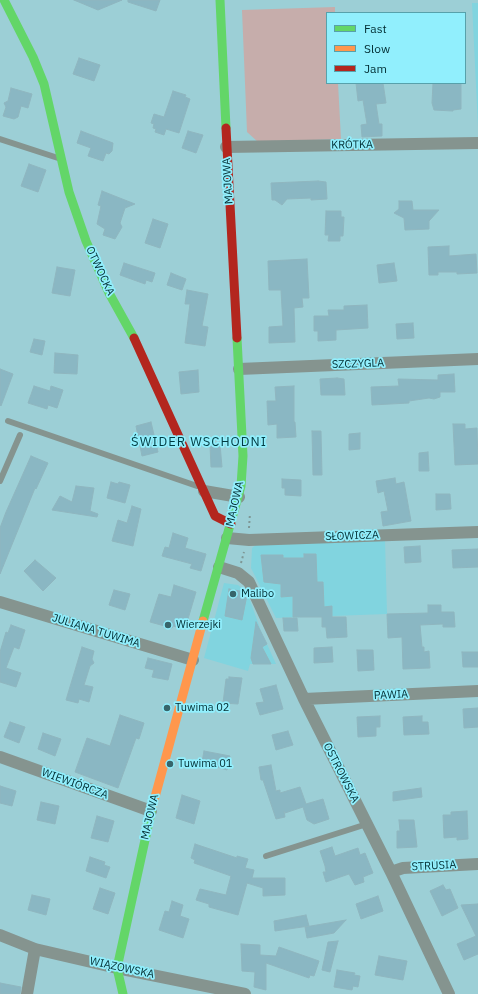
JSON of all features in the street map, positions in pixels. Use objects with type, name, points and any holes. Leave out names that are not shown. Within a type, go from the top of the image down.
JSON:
[{"type":"street","name":"OTWOCKA","points":[[4,0],[33,57],[44,84],[69,192],[86,241],[109,293],[138,345],[215,516],[231,524]]},
{"type":"street","name":"MAJOWA","points":[[123,994],[117,968],[151,811],[239,497],[243,456],[226,146],[220,0]]},
{"type":"street","name":"KRÓTKA","points":[[226,146],[478,143]]},
{"type":"street","name":"SZCZYGLA","points":[[239,369],[478,360]]},
{"type":"street","points":[[203,489],[239,497]]},
{"type":"street","name":"SŁOWICZA","points":[[227,538],[249,540],[478,532]]},
{"type":"street","name":"OSTROWSKA","points":[[219,567],[238,573],[249,582],[304,699],[391,872],[449,994]]},
{"type":"street","name":"JULIANA TUWIMA","points":[[0,602],[193,660]]},
{"type":"street","name":"PAWIA","points":[[304,699],[478,691]]},
{"type":"street","name":"WIEWIÓRCZA","points":[[0,757],[151,811]]},
{"type":"street","name":"STRUSIA","points":[[391,872],[403,868],[478,864]]},
{"type":"street","name":"WIĄZOWSKA","points":[[0,935],[35,949],[117,968],[245,994]]},
{"type":"street","points":[[27,994],[35,949]]},
{"type":"lane","points":[[0,139],[62,159]]},
{"type":"lane","points":[[8,421],[203,489]]},
{"type":"lane","points":[[0,481],[20,435]]},
{"type":"lane","points":[[266,856],[367,824]]},
{"type":"shaded area","points":[[472,3],[478,3],[478,127]]},
{"type":"shaded area","points":[[335,7],[335,12],[326,12],[326,84],[338,84],[341,139],[258,142],[247,132],[242,10]]},
{"type":"shaded area","points":[[385,540],[387,614],[276,618],[251,568],[252,548],[256,545]]},
{"type":"shaded area","points":[[224,583],[238,585],[247,592],[261,631],[276,664],[250,664],[248,671],[204,658]]},
{"type":"building","points":[[74,0],[122,0],[98,10]]},
{"type":"building","points":[[128,0],[160,0],[156,11],[128,2]]},
{"type":"building","points":[[79,58],[100,65],[94,81],[73,74]]},
{"type":"building","points":[[356,84],[383,84],[386,103],[376,104],[379,124],[382,124],[382,136],[362,137],[361,125],[367,124],[363,100],[358,101]]},
{"type":"building","points":[[433,84],[461,84],[461,109],[453,111],[434,110],[432,103]]},
{"type":"building","points":[[11,88],[32,94],[28,108],[21,106],[18,117],[14,119],[3,116],[6,107],[4,103],[8,101]]},
{"type":"building","points":[[173,91],[186,95],[185,97],[190,99],[179,133],[166,129],[164,135],[155,132],[156,129],[153,128],[154,124],[151,123],[154,114],[164,117]]},
{"type":"building","points":[[81,131],[113,143],[112,151],[109,154],[106,153],[103,161],[88,156],[91,148],[77,143]]},
{"type":"building","points":[[188,131],[203,135],[196,153],[182,148]]},
{"type":"building","points":[[29,164],[46,170],[38,192],[21,186]]},
{"type":"building","points":[[326,182],[327,199],[287,199],[282,205],[275,200],[272,200],[271,183]]},
{"type":"building","points":[[102,191],[135,204],[125,208],[120,223],[122,227],[115,239],[103,235],[105,229],[97,224],[101,206],[98,205]]},
{"type":"building","points":[[399,201],[412,201],[413,210],[439,210],[429,221],[429,229],[405,230],[404,218],[394,213],[399,209]]},
{"type":"building","points":[[326,211],[341,211],[341,217],[344,217],[343,236],[340,236],[340,241],[328,241],[329,235],[325,235]]},
{"type":"building","points":[[153,219],[168,224],[160,248],[145,243]]},
{"type":"building","points":[[449,246],[449,256],[476,254],[477,273],[457,274],[457,272],[438,272],[438,275],[429,275],[428,247]]},
{"type":"building","points":[[307,259],[309,298],[302,298],[303,307],[294,308],[295,342],[269,343],[269,327],[283,326],[281,290],[269,290],[268,261]]},
{"type":"building","points":[[124,263],[155,273],[152,282],[146,280],[145,284],[120,275]]},
{"type":"building","points":[[394,263],[397,281],[379,283],[377,265]]},
{"type":"building","points":[[57,267],[75,270],[70,296],[52,293]]},
{"type":"building","points":[[171,273],[186,279],[182,290],[167,285]]},
{"type":"building","points":[[187,290],[208,294],[202,326],[208,327],[205,346],[185,343],[190,304],[185,304]]},
{"type":"building","points":[[367,305],[368,328],[336,330],[336,340],[318,341],[318,331],[314,331],[314,316],[329,316],[328,310],[344,310],[344,306]]},
{"type":"building","points":[[413,323],[414,338],[397,339],[396,324]]},
{"type":"building","points":[[34,339],[45,341],[42,355],[30,352]]},
{"type":"building","points":[[55,353],[78,355],[77,374],[54,373]]},
{"type":"building","points":[[0,369],[13,374],[1,406],[0,405]]},
{"type":"building","points":[[198,370],[199,392],[181,394],[179,372]]},
{"type":"building","points":[[454,374],[455,392],[440,392],[440,397],[434,399],[429,398],[409,401],[409,403],[372,405],[371,387],[399,386],[398,379],[438,380],[438,375]]},
{"type":"building","points":[[320,379],[344,379],[345,395],[321,395]]},
{"type":"building","points":[[34,386],[50,391],[51,386],[63,390],[57,408],[48,405],[47,409],[28,403]]},
{"type":"building","points":[[294,386],[294,422],[296,437],[277,438],[277,424],[268,425],[267,401],[276,401],[275,387]]},
{"type":"building","points":[[151,422],[158,452],[142,456],[136,426]]},
{"type":"building","points":[[453,424],[465,424],[465,429],[477,428],[478,464],[455,465]]},
{"type":"building","points":[[312,431],[321,431],[322,475],[313,475]]},
{"type":"building","points":[[360,433],[360,449],[349,450],[349,434]]},
{"type":"building","points":[[220,444],[222,467],[211,467],[210,445]]},
{"type":"building","points":[[428,452],[429,471],[419,471],[419,453]]},
{"type":"building","points":[[31,456],[48,463],[36,489],[35,488],[0,574],[0,528]]},
{"type":"building","points":[[395,478],[396,484],[404,482],[411,521],[383,526],[381,512],[388,511],[384,491],[378,493],[376,481]]},
{"type":"building","points":[[282,479],[301,480],[301,496],[285,495],[285,488],[282,488]]},
{"type":"building","points":[[111,482],[118,484],[119,482],[130,485],[125,503],[107,498]]},
{"type":"building","points":[[76,486],[94,488],[90,511],[98,514],[97,517],[52,510],[60,496],[72,502]]},
{"type":"building","points":[[436,494],[450,494],[451,509],[436,510]]},
{"type":"building","points":[[132,506],[141,509],[133,546],[112,541],[118,520],[127,523]]},
{"type":"building","points":[[173,533],[188,538],[185,548],[206,554],[201,571],[190,568],[192,564],[162,556],[165,547],[169,548]]},
{"type":"building","points":[[420,546],[421,562],[405,563],[404,547]]},
{"type":"building","points":[[478,549],[478,567],[453,568],[452,550]]},
{"type":"building","points":[[304,554],[316,554],[317,582],[323,582],[324,607],[332,606],[332,617],[346,617],[347,637],[327,638],[326,627],[322,627],[322,617],[293,617],[293,596],[281,597],[281,584],[264,582],[261,555],[283,555],[283,558],[304,558]]},
{"type":"building","points":[[35,560],[56,578],[43,591],[24,571]]},
{"type":"building","points":[[174,585],[196,592],[185,629],[173,626],[172,628],[150,622],[159,594],[171,597]]},
{"type":"building","points":[[229,589],[245,592],[247,595],[242,620],[225,616]]},
{"type":"building","points":[[114,590],[130,594],[125,610],[109,605]]},
{"type":"building","points":[[428,605],[441,605],[441,612],[454,612],[455,627],[443,627],[443,624],[420,625],[422,647],[424,647],[424,652],[429,651],[430,668],[403,669],[402,637],[388,638],[387,614],[428,613]]},
{"type":"building","points":[[283,618],[297,618],[298,631],[284,631]]},
{"type":"building","points":[[256,622],[267,644],[262,647],[271,664],[253,664],[251,658]]},
{"type":"building","points":[[11,625],[25,630],[19,649],[14,647],[6,668],[21,673],[16,687],[0,682],[0,652],[6,632],[8,633]]},
{"type":"building","points":[[82,647],[94,651],[92,659],[94,663],[90,666],[84,685],[93,687],[89,702],[79,699],[78,703],[66,700]]},
{"type":"building","points":[[332,647],[333,662],[314,663],[314,648]]},
{"type":"building","points":[[357,650],[373,650],[374,670],[358,671]]},
{"type":"building","points":[[462,652],[478,652],[478,667],[463,667]]},
{"type":"building","points":[[148,658],[172,664],[168,680],[152,677],[154,670],[145,668]]},
{"type":"building","points":[[229,677],[242,678],[238,704],[223,703],[226,679],[229,679]]},
{"type":"building","points":[[276,685],[283,709],[260,715],[256,703],[264,702],[260,689]]},
{"type":"building","points":[[478,708],[478,727],[464,728],[463,709]]},
{"type":"building","points":[[120,715],[144,723],[139,739],[136,738],[118,788],[75,772],[87,738],[110,746]]},
{"type":"building","points":[[380,716],[380,727],[376,727],[376,736],[358,737],[357,717]]},
{"type":"building","points":[[422,716],[422,722],[428,722],[429,734],[404,735],[403,717]]},
{"type":"building","points":[[10,722],[25,727],[19,743],[4,737]]},
{"type":"building","points":[[288,731],[293,745],[276,750],[272,735]]},
{"type":"building","points":[[43,733],[61,739],[55,756],[38,749]]},
{"type":"building","points":[[204,751],[230,756],[227,770],[202,762]]},
{"type":"building","points":[[271,765],[276,791],[280,790],[280,793],[300,787],[306,804],[323,799],[329,819],[314,824],[307,820],[303,807],[285,813],[284,811],[285,817],[276,819],[263,780],[261,780],[259,767]]},
{"type":"building","points":[[0,786],[16,791],[12,806],[0,803]]},
{"type":"building","points":[[421,788],[422,797],[393,801],[393,792]]},
{"type":"building","points":[[182,795],[200,801],[194,824],[176,818]]},
{"type":"building","points":[[41,802],[59,806],[55,824],[37,820]]},
{"type":"building","points":[[467,811],[468,839],[457,840],[457,837],[444,838],[443,815],[451,815],[451,812]]},
{"type":"building","points":[[97,816],[114,821],[108,842],[91,838]]},
{"type":"building","points":[[399,820],[414,820],[417,847],[397,848],[397,831],[400,831]]},
{"type":"building","points":[[195,844],[237,858],[237,856],[248,859],[245,868],[254,870],[252,878],[285,878],[285,895],[263,896],[263,888],[247,883],[238,915],[209,907],[209,904],[196,900],[200,889],[226,895],[231,876],[194,863],[195,860],[191,858]]},
{"type":"building","points":[[332,847],[335,856],[358,848],[360,855],[365,853],[373,873],[363,877],[364,882],[355,885],[349,874],[326,882],[323,872],[326,872],[325,866],[320,851]]},
{"type":"building","points":[[90,857],[105,862],[104,865],[110,867],[106,878],[86,871]]},
{"type":"building","points":[[443,885],[446,890],[450,889],[458,908],[442,916],[430,891]]},
{"type":"building","points":[[100,888],[115,893],[108,914],[93,909]]},
{"type":"building","points":[[32,895],[50,899],[46,915],[28,910]]},
{"type":"building","points":[[378,896],[383,911],[361,919],[356,904]]},
{"type":"building","points":[[172,901],[183,905],[180,916],[189,919],[183,938],[159,930],[165,911],[169,912]]},
{"type":"building","points":[[478,904],[478,954],[464,960],[457,944],[476,936],[461,905]]},
{"type":"building","points":[[306,915],[309,926],[275,931],[274,921]]},
{"type":"building","points":[[346,920],[334,933],[307,938],[305,927]]},
{"type":"building","points":[[338,941],[330,972],[322,970],[328,942]]},
{"type":"building","points":[[241,944],[260,945],[260,955],[276,956],[279,947],[319,961],[314,976],[310,975],[309,978],[266,963],[266,990],[254,987],[255,972],[242,971]]},
{"type":"building","points":[[379,956],[407,961],[403,980],[375,975]]},
{"type":"building","points":[[337,970],[355,973],[354,975],[360,976],[358,987],[353,986],[352,990],[334,987]]},
{"type":"building","points":[[0,983],[21,987],[20,994],[0,994]]},
{"type":"traffic: fast","points":[[4,0],[33,57],[44,84],[69,192],[86,241],[109,293],[134,338]]},
{"type":"traffic: fast","points":[[220,0],[226,128]]},
{"type":"traffic: fast","points":[[203,621],[241,486],[243,456],[237,338]]},
{"type":"traffic: fast","points":[[123,994],[117,968],[152,808]]},
{"type":"traffic: slow","points":[[152,808],[203,621]]},
{"type":"traffic: jam","points":[[226,128],[237,338]]},
{"type":"traffic: jam","points":[[134,338],[215,516],[231,524]]},
{"type":"place","name":"Malibo","points":[[233,594]]},
{"type":"place","name":"Wierzejki","points":[[168,625]]},
{"type":"place","name":"Tuwima 02","points":[[167,708]]},
{"type":"place","name":"Tuwima 01","points":[[170,764]]},
{"type":"district","name":"ŚWIDER WSCHODNI","points":[[199,442]]}]
